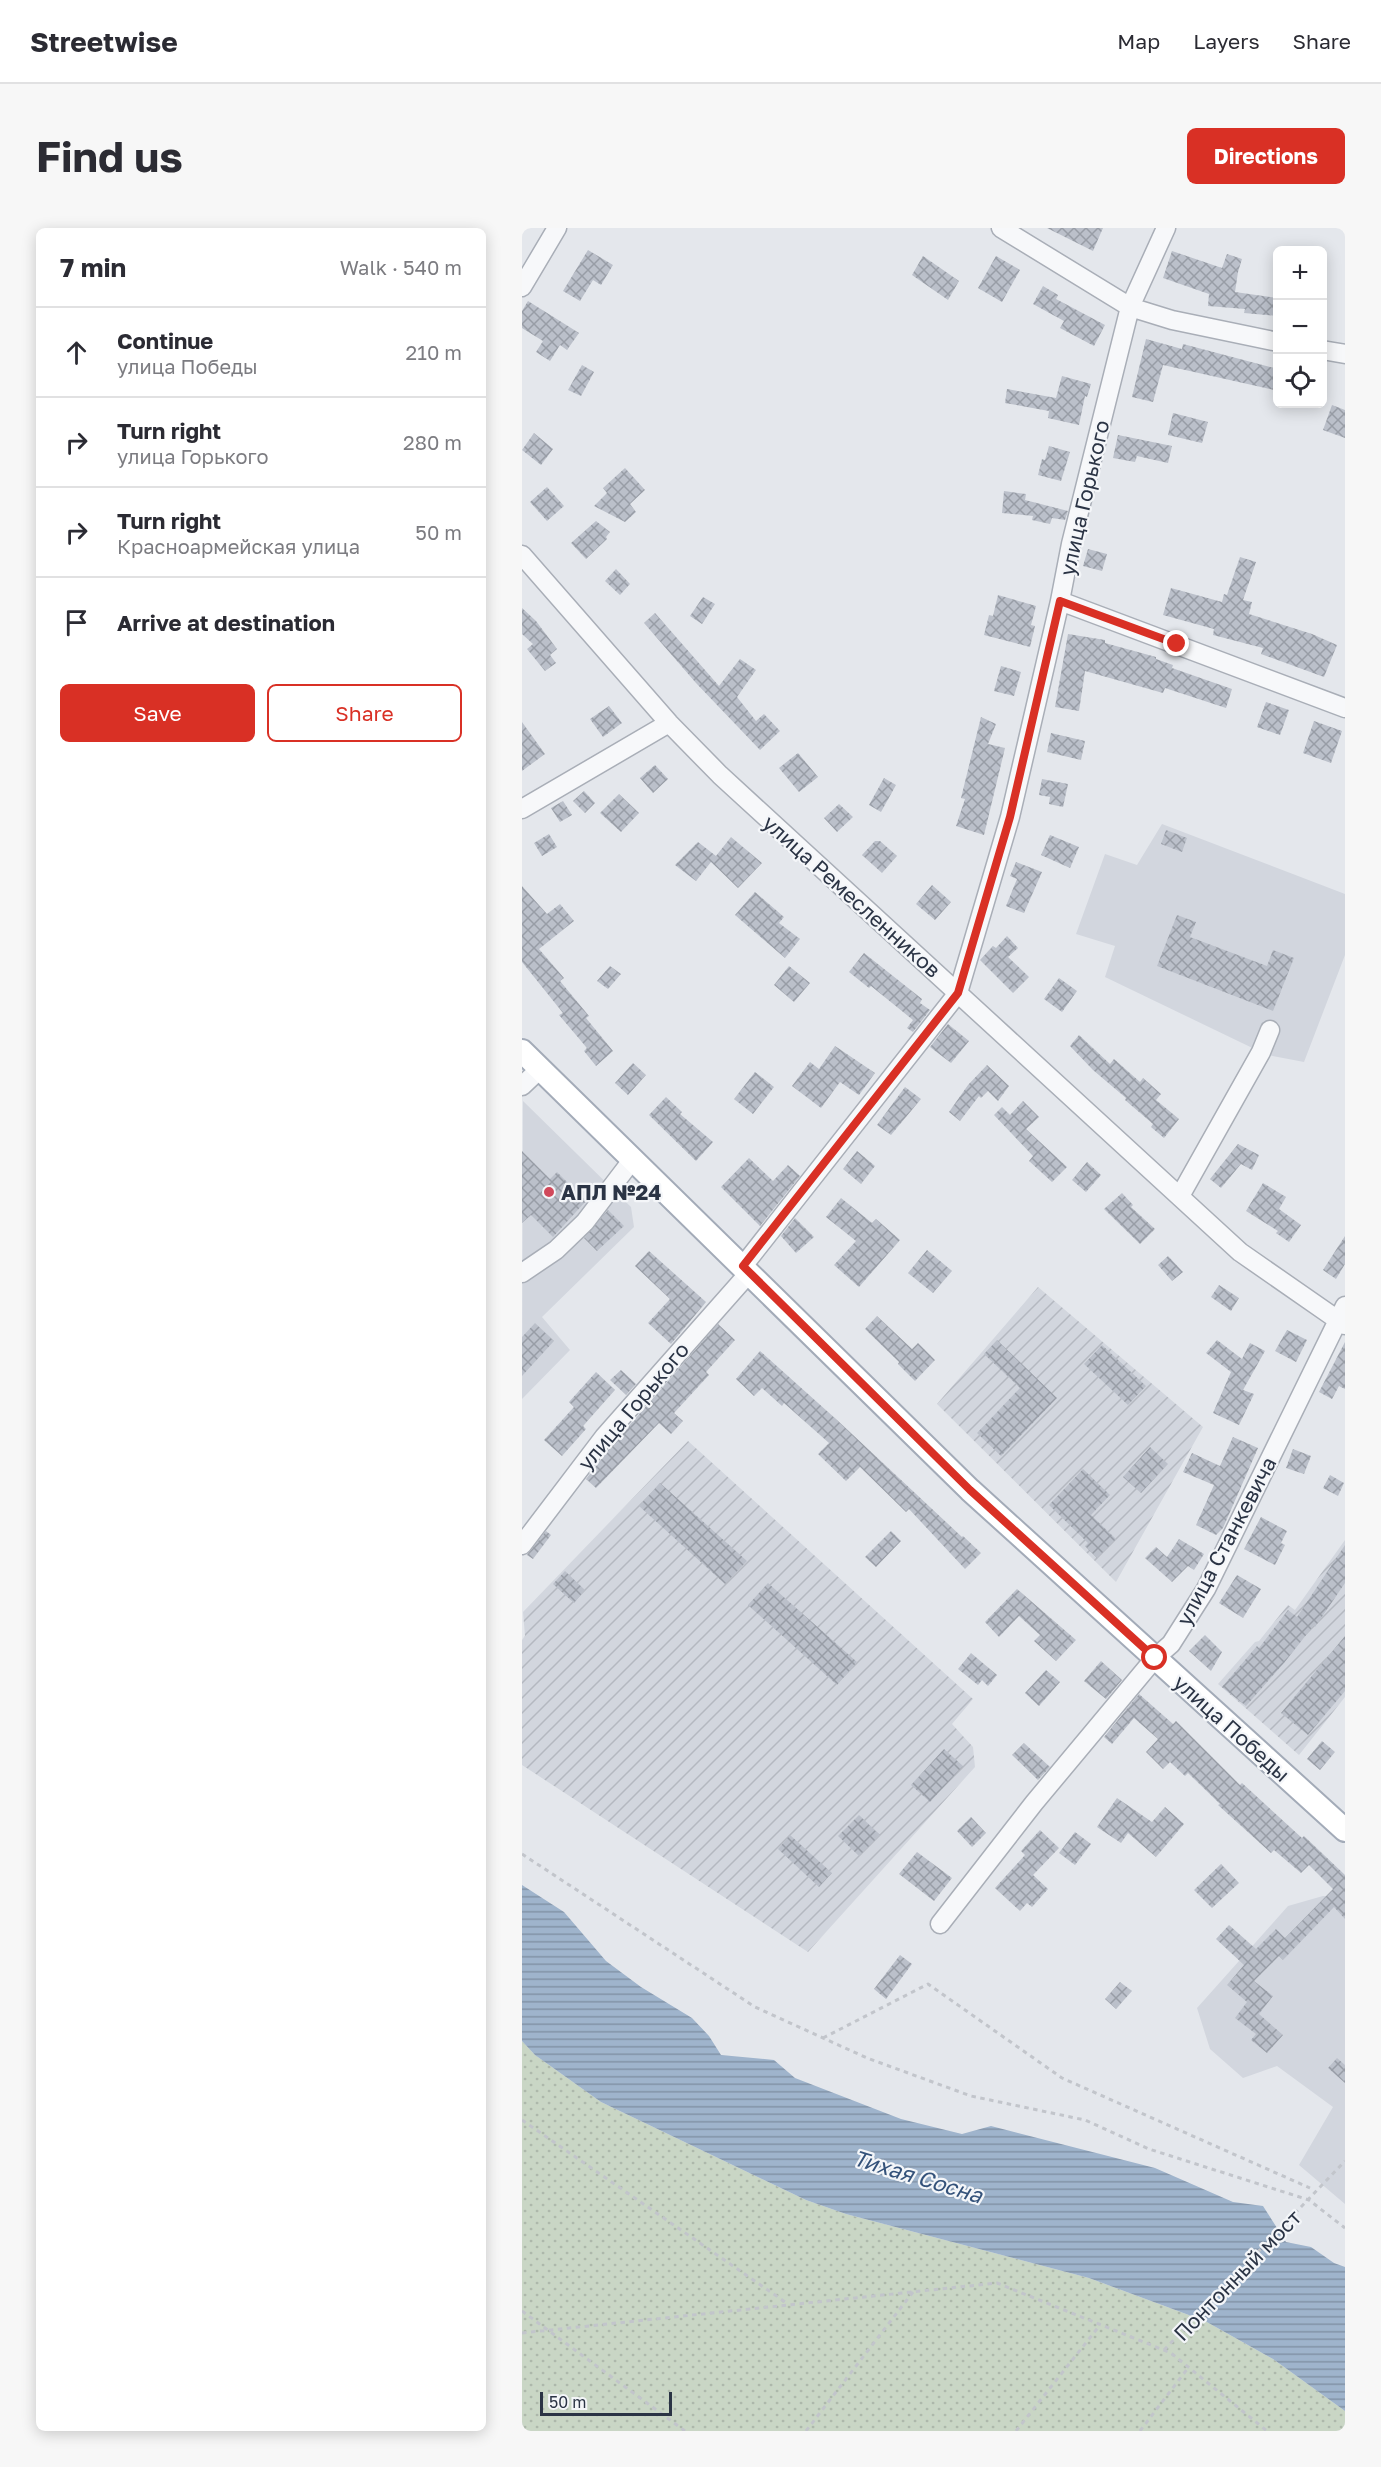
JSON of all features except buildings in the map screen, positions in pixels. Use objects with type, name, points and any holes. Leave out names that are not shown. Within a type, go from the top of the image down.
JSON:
[{"type":"main road","name":"улица Победы","points":[[522,1051],[970,1490],[1345,1830]]},
{"type":"street","points":[[522,287],[557,228]]},
{"type":"street","points":[[1001,228],[1130,307],[1172,320],[1273,341]]},
{"type":"street","name":"улица Горького","points":[[522,1545],[604,1437],[746,1269],[958,993],[1010,817],[1060,601],[1071,543],[1130,307],[1166,228]]},
{"type":"street","points":[[1327,351],[1345,354]]},
{"type":"street","name":"улица Ремесленников","points":[[522,555],[669,723],[720,775],[1240,1252],[1342,1317]]},
{"type":"street","points":[[1060,601],[1345,708]]},
{"type":"street","points":[[522,809],[669,723]]},
{"type":"street","points":[[1180,1196],[1261,1052],[1270,1030]]},
{"type":"street","points":[[522,1086],[540,1069]]},
{"type":"street","points":[[522,1273],[556,1250],[585,1222],[633,1160]]},
{"type":"street","name":"улица Станкевича","points":[[940,1924],[1034,1803],[1155,1658],[1171,1644],[1206,1589],[1342,1317]]},
{"type":"path","points":[[522,1854],[755,2007],[867,2058],[971,2096],[1084,2120],[1149,2149],[1309,2200],[1345,2228]]},
{"type":"path","points":[[823,2038],[928,1984],[1062,2078],[1311,2188]]},
{"type":"path","points":[[522,2120],[789,2305]]},
{"type":"path","name":"Понтонный мост","points":[[1164,2350],[1345,2161]]},
{"type":"path","points":[[522,2333],[996,2283],[1164,2350],[1267,2431]]},
{"type":"path","points":[[807,2431],[914,2291]]},
{"type":"path","points":[[522,2311],[685,2431]]},
{"type":"path","points":[[1016,2431],[1101,2325]]},
{"type":"path","points":[[1140,2431],[1188,2367]]},
{"type":"shaded area","points":[[1162,824],[1345,894],[1345,955],[1304,1062],[1267,1055],[1105,977],[1115,946],[1076,934],[1105,854],[1137,865]]},
{"type":"shaded area","points":[[523,1101],[631,1207],[634,1227],[542,1317],[570,1350],[522,1399]]},
{"type":"shaded area","points":[[1038,1287],[1203,1427],[1116,1582],[937,1404]]},
{"type":"shaded area","points":[[688,1441],[973,1699],[952,1724],[973,1747],[975,1767],[808,1952],[522,1765],[522,1640],[525,1636],[523,1612]]},
{"type":"shaded area","points":[[1345,1540],[1345,1697],[1299,1755],[1218,1684],[1255,1642],[1259,1641],[1288,1605],[1295,1610]]},
{"type":"shaded area","points":[[1345,1889],[1345,2204],[1299,2165],[1333,2107],[1277,2066],[1243,2078],[1210,2049],[1197,2008],[1288,1906],[1323,1896],[1336,1896]]},
{"type":"green space","points":[[522,2041],[535,2055],[601,2102],[806,2200],[846,2214],[1089,2278],[1205,2321],[1273,2359],[1345,2411],[1345,2431],[522,2431]]},
{"type":"water","name":"Тихая Сосна","points":[[522,1885],[564,1912],[606,1961],[641,1987],[692,2018],[709,2036],[721,2055],[774,2060],[795,2078],[901,2119],[962,2134],[991,2126],[1155,2168],[1233,2202],[1263,2206],[1286,2242],[1311,2247],[1334,2263],[1345,2267],[1345,2411],[1273,2359],[1205,2321],[1089,2278],[846,2214],[806,2200],[601,2102],[535,2055],[522,2041]]},
{"type":"place","name":"АПЛ №24","points":[[549,1192]]},
{"type":"route","points":[[1155,1658],[970,1490],[743,1266],[958,993],[1010,817],[1060,601],[1177,644]]}]
